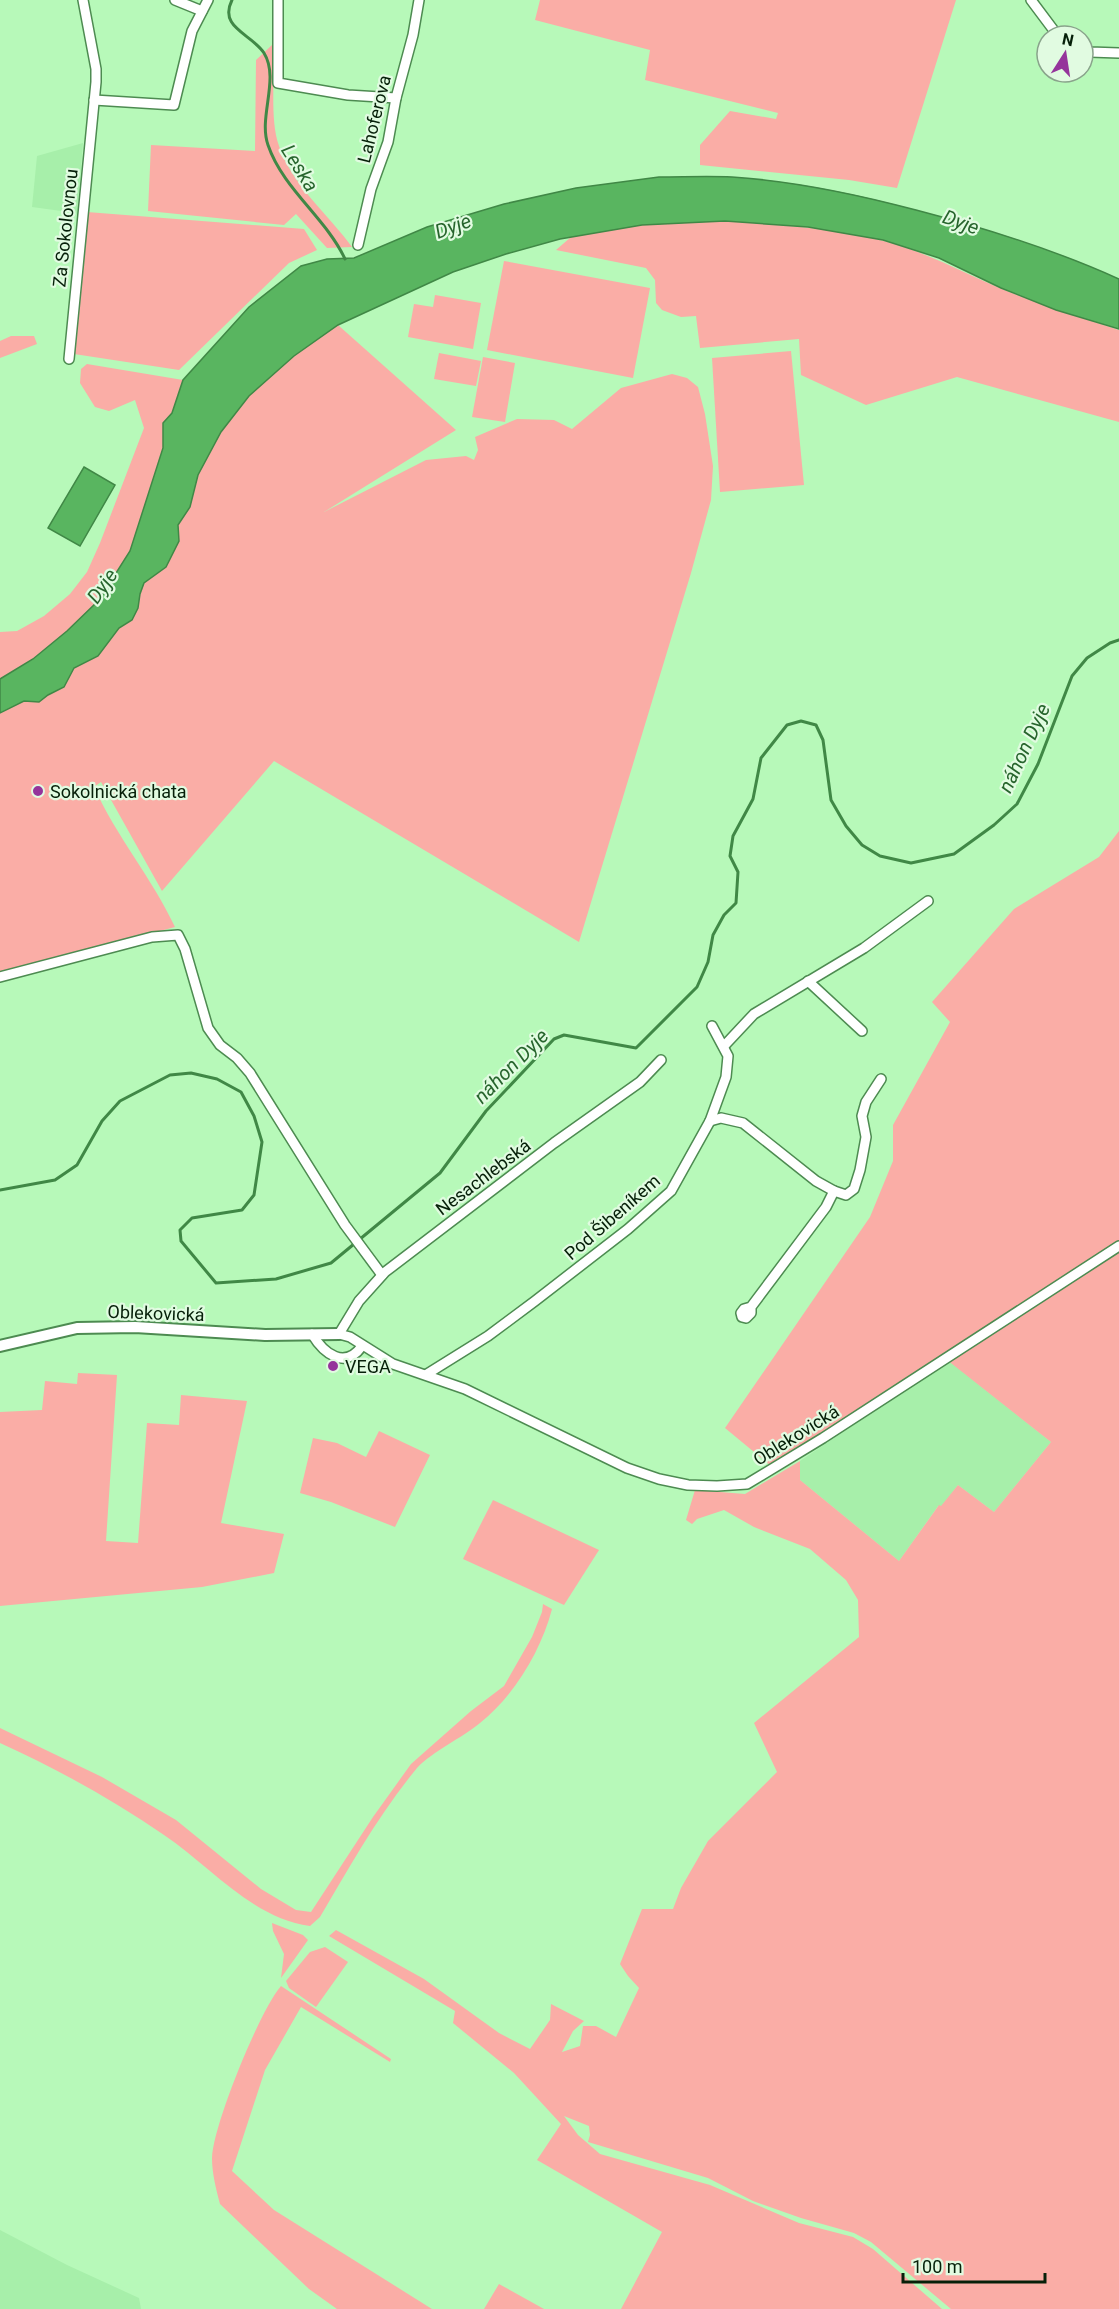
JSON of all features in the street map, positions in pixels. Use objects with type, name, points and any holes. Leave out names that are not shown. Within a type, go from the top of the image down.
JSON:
[{"type":"street","name":"Za Sokolovnou","points":[[69,359],[96,69],[83,0]]},
{"type":"street","points":[[175,0],[201,11]]},
{"type":"street","points":[[94,100],[174,105],[192,31],[208,0]]},
{"type":"street","points":[[278,0],[278,83],[348,95],[396,98]]},
{"type":"street","name":"Lahoferova","points":[[358,245],[371,189],[388,142],[419,0]]},
{"type":"street","points":[[1031,0],[1049,24]]},
{"type":"street","points":[[1095,52],[1119,53]]},
{"type":"street","points":[[724,1046],[754,1014],[864,948],[928,901]]},
{"type":"street","points":[[0,977],[152,937],[178,935],[185,949],[208,1028],[213,1037],[250,1072],[353,1236],[382,1275]]},
{"type":"street","points":[[808,981],[861,1031]]},
{"type":"street","name":"Pod Šibeníkem","points":[[426,1374],[488,1336],[628,1229],[664,1197],[676,1181],[710,1121],[726,1077],[728,1056],[712,1026]]},
{"type":"street","name":"Nesachlebská","points":[[339,1334],[359,1301],[382,1275],[412,1250],[640,1082],[661,1060]]},
{"type":"street","points":[[710,1121],[721,1118],[743,1123],[816,1181],[846,1195],[854,1189],[860,1170],[866,1137],[862,1116],[866,1102],[881,1079]]},
{"type":"street","points":[[751,1307],[826,1207],[834,1191]]},
{"type":"street","name":"Oblekovická","points":[[0,1346],[77,1328],[135,1327],[265,1335],[339,1334],[350,1337],[393,1364],[465,1389],[627,1468],[659,1479],[688,1485],[747,1484],[824,1438],[1119,1246]]},
{"type":"street","points":[[312,1334],[327,1352],[339,1358],[349,1358],[356,1354],[362,1346]]},
{"type":"shaded area","points":[[540,0],[956,0],[897,188],[849,180],[700,165],[700,145],[730,111],[776,119],[778,113],[645,80],[650,50],[535,20]]},
{"type":"shaded area","points":[[272,45],[273,110],[279,146],[302,187],[352,247],[327,248],[296,214],[284,225],[148,211],[151,145],[255,151],[256,60]]},
{"type":"shaded area","points":[[83,143],[77,217],[76,213],[32,207],[37,156]]},
{"type":"shaded area","points":[[87,212],[304,229],[317,250],[289,263],[179,370],[74,354]]},
{"type":"shaded area","points":[[725,221],[825,230],[884,241],[929,257],[1017,295],[1119,330],[1119,422],[957,377],[866,405],[801,375],[799,339],[700,348],[696,316],[681,317],[662,310],[656,303],[655,280],[646,268],[556,250],[571,237],[642,225]]},
{"type":"shaded area","points":[[504,261],[650,288],[633,378],[487,350]]},
{"type":"shaded area","points":[[435,295],[481,303],[473,349],[408,337],[414,304],[433,307]]},
{"type":"shaded area","points":[[338,325],[456,430],[324,512],[426,460],[466,456],[474,460],[478,450],[475,437],[517,419],[554,420],[572,429],[621,388],[672,374],[687,378],[698,387],[705,414],[713,466],[711,500],[579,942],[274,761],[162,891],[101,782],[94,787],[175,927],[0,974],[0,713],[24,701],[39,702],[64,687],[74,668],[98,656],[119,628],[132,620],[138,608],[144,583],[166,567],[179,541],[178,525],[190,507],[198,475],[221,432],[249,396],[294,356]]},
{"type":"shaded area","points":[[11,336],[34,336],[37,344],[0,358],[0,341]]},
{"type":"shaded area","points":[[791,351],[804,485],[720,492],[712,358]]},
{"type":"shaded area","points":[[439,353],[481,361],[476,386],[434,379]]},
{"type":"shaded area","points":[[483,357],[515,363],[505,422],[472,417]]},
{"type":"shaded area","points":[[87,364],[183,380],[172,413],[163,423],[163,448],[130,551],[99,600],[33,659],[0,679],[0,632],[17,631],[44,616],[70,594],[87,572],[144,428],[135,400],[109,411],[95,407],[80,383],[81,369]]},
{"type":"shaded area","points":[[1119,831],[1119,1242],[1034,1306],[1119,1251],[1119,2309],[951,2309],[871,2242],[854,2233],[753,2201],[708,2178],[588,2142],[589,2126],[564,2116],[578,2135],[600,2154],[710,2185],[799,2223],[853,2237],[873,2249],[942,2309],[621,2309],[662,2232],[537,2160],[561,2124],[514,2073],[453,2023],[455,2011],[329,1936],[336,1930],[424,1979],[499,2033],[530,2049],[550,2020],[551,2004],[584,2021],[573,2031],[562,2052],[580,2046],[583,2026],[596,2026],[616,2037],[639,1988],[620,1964],[642,1909],[673,1909],[681,1888],[708,1841],[777,1772],[754,1723],[859,1637],[858,1600],[846,1580],[810,1549],[754,1527],[724,1510],[697,1519],[692,1524],[686,1520],[695,1490],[745,1494],[800,1461],[800,1480],[899,1561],[939,1505],[941,1506],[958,1485],[994,1512],[1051,1442],[942,1356],[771,1466],[725,1428],[870,1217],[893,1161],[893,1125],[950,1022],[932,1002],[1014,909],[1099,857]]},
{"type":"shaded area","points":[[949,1361],[1051,1442],[994,1512],[958,1485],[941,1507],[938,1506],[899,1561],[800,1480],[800,1461]]},
{"type":"shaded area","points":[[78,1373],[117,1375],[106,1541],[138,1543],[147,1423],[179,1425],[181,1395],[247,1401],[221,1523],[284,1534],[274,1573],[202,1587],[0,1606],[0,1412],[42,1410],[45,1381],[77,1384]]},
{"type":"shaded area","points":[[379,1431],[430,1455],[395,1527],[331,1502],[300,1493],[313,1438],[337,1443],[366,1457]]},
{"type":"shaded area","points":[[493,1500],[599,1550],[564,1605],[463,1559]]},
{"type":"shaded area","points":[[543,1604],[552,1609],[547,1625],[525,1672],[515,1686],[480,1723],[417,1768],[378,1822],[320,1917],[310,1926],[269,1913],[250,1902],[181,1847],[124,1809],[63,1774],[0,1743],[0,1728],[102,1777],[176,1820],[261,1889],[296,1910],[311,1912],[373,1817],[411,1764],[471,1711],[504,1686],[532,1637]]},
{"type":"shaded area","points":[[272,1923],[303,1935],[308,1940],[281,1978],[284,1954],[273,1931]]},
{"type":"shaded area","points":[[325,1947],[348,1962],[316,2007],[289,1988],[286,1981],[310,1952]]},
{"type":"shaded area","points":[[281,1986],[391,2059],[390,2062],[301,2007],[265,2070],[232,2171],[274,2210],[432,2309],[337,2309],[309,2289],[220,2204],[213,2175],[214,2142],[229,2095],[250,2042]]},
{"type":"shaded area","points":[[0,2230],[67,2265],[139,2298],[141,2309],[0,2309]]},
{"type":"shaded area","points":[[499,2284],[544,2309],[484,2309]]},
{"type":"water","name":"Dyje","points":[[659,177],[732,177],[825,189],[916,210],[1019,240],[1119,279],[1119,329],[1056,310],[1001,288],[939,258],[883,240],[808,227],[725,221],[642,225],[560,239],[453,272],[338,325],[294,356],[249,396],[221,432],[198,475],[190,507],[178,525],[179,541],[166,567],[144,583],[138,608],[132,620],[119,628],[98,656],[74,668],[64,687],[39,702],[24,701],[0,713],[0,679],[33,659],[99,600],[130,551],[163,448],[163,423],[172,413],[183,380],[249,307],[301,266],[327,259],[354,258],[427,227],[504,204],[576,188]]},
{"type":"water","points":[[84,467],[115,485],[80,546],[48,528]]},
{"type":"waterway","name":"Leska","points":[[232,0],[229,17],[238,30],[259,46],[268,63],[270,86],[265,122],[268,145],[284,176],[327,230],[345,259]]},
{"type":"waterway","name":"náhon Dyje","points":[[0,1190],[55,1180],[77,1165],[102,1121],[120,1101],[170,1075],[191,1073],[217,1079],[241,1092],[254,1116],[262,1142],[254,1195],[242,1210],[192,1218],[180,1230],[181,1241],[216,1283],[276,1279],[331,1263],[440,1173],[486,1111],[554,1039],[564,1035],[636,1048],[697,987],[708,962],[713,935],[724,915],[736,903],[738,872],[730,856],[733,836],[753,799],[761,758],[787,725],[801,721],[816,725],[823,740],[831,800],[846,826],[862,845],[880,856],[911,863],[954,854],[994,825],[1017,804],[1038,764],[1072,676],[1087,658],[1119,640]]},
{"type":"place","name":"Sokolnická chata","points":[[38,791]]},
{"type":"place","name":"VEGA","points":[[333,1366]]}]
